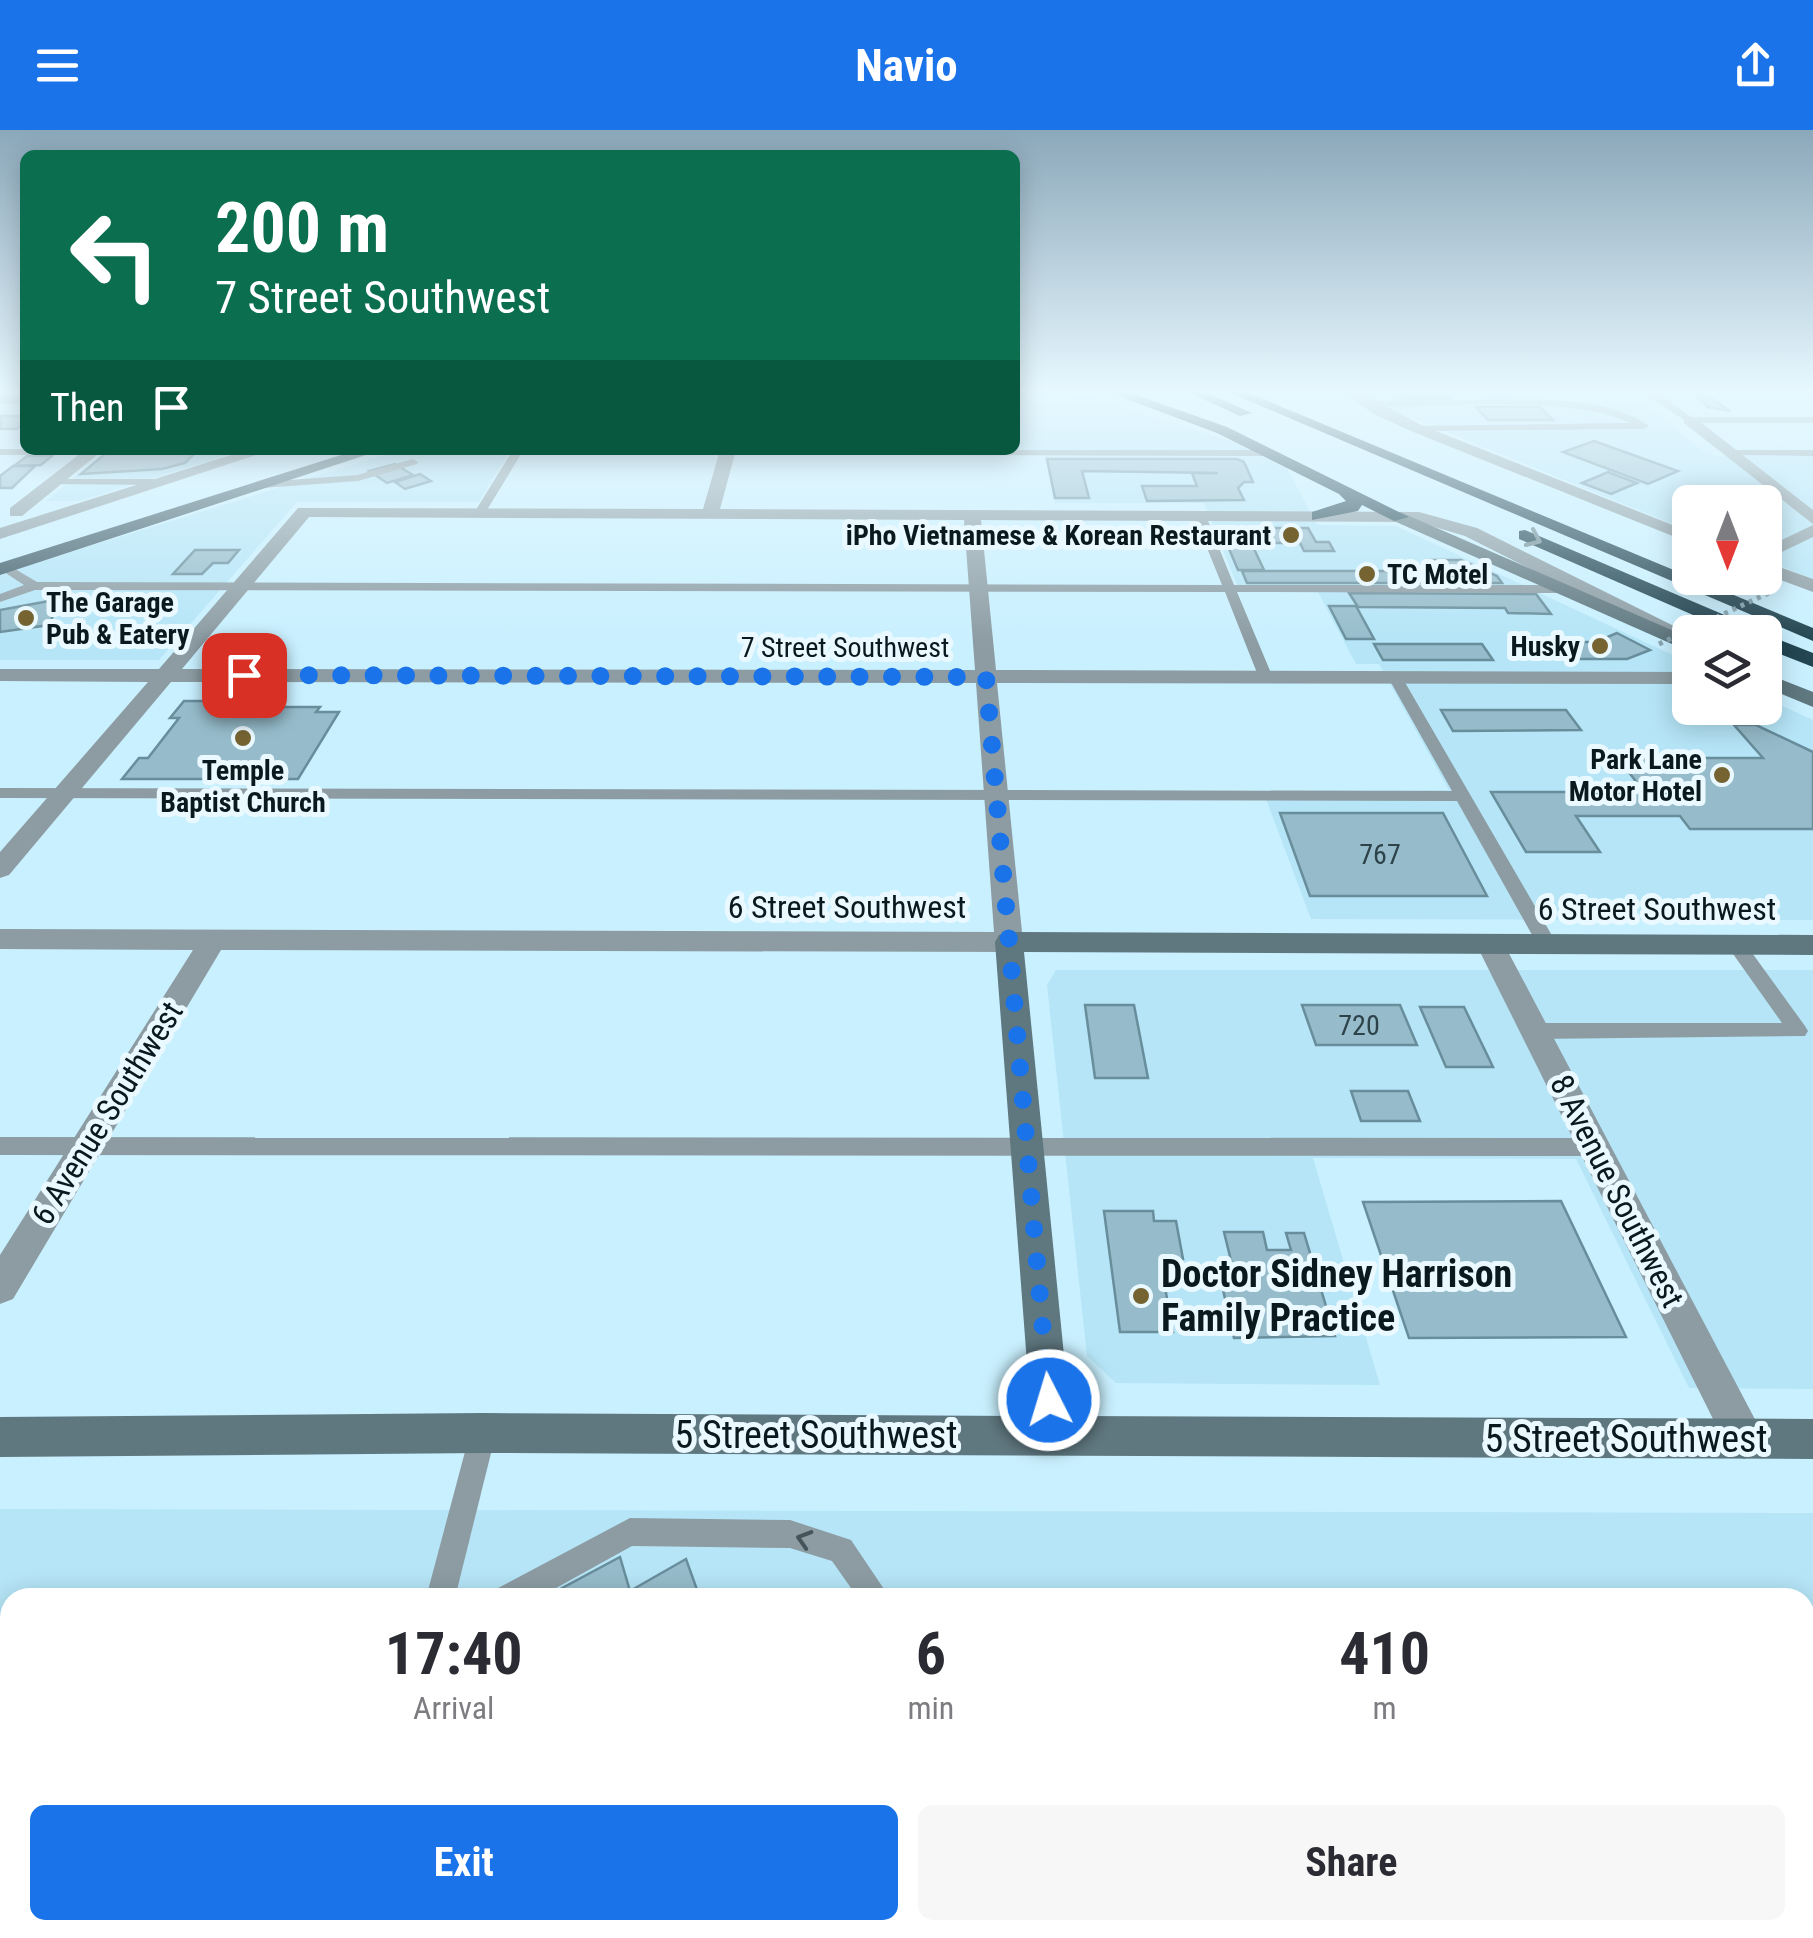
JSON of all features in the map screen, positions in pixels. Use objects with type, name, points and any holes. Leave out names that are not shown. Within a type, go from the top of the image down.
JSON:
[{"type":"highway","points":[[1311,473],[1400,517]]},
{"type":"highway","points":[[1384,473],[1495,522]]},
{"type":"highway","points":[[1431,473],[1813,635]]},
{"type":"highway","points":[[1452,473],[1671,574]]},
{"type":"highway","points":[[1318,516],[1352,508],[1355,500],[1345,490]]},
{"type":"highway","points":[[1513,530],[1709,615]]},
{"type":"highway","points":[[1782,647],[1813,661]]},
{"type":"main road","points":[[2,565],[261,473]]},
{"type":"main road","points":[[2,565],[299,473]]},
{"type":"street","points":[[8,512],[65,473]]},
{"type":"street","points":[[0,534],[189,473]]},
{"type":"street","points":[[710,514],[721,473]]},
{"type":"street","points":[[1529,473],[1672,531]]},
{"type":"street","points":[[1756,473],[1813,519]]},
{"type":"street","points":[[8,512],[35,523]]},
{"type":"street","points":[[0,869],[304,512],[1433,518],[1459,527],[1672,635]]},
{"type":"street","points":[[972,515],[1052,1436]]},
{"type":"street","points":[[1400,517],[1672,636]]},
{"type":"street","points":[[1782,546],[1813,530]]},
{"type":"street","points":[[1782,574],[1813,586]]},
{"type":"street","name":"7 Street Southwest","points":[[0,675],[1672,678]]},
{"type":"street","points":[[1782,686],[1813,700]]},
{"type":"street","name":"6 Street Southwest","points":[[0,939],[1813,944]]},
{"type":"street","name":"6 Avenue Southwest","points":[[0,1287],[213,940]]},
{"type":"street","name":"8 Avenue Southwest","points":[[1490,944],[1744,1439]]},
{"type":"street","name":"5 Street Southwest","points":[[0,1437],[482,1433],[1744,1439],[1810,1444]]},
{"type":"lane","points":[[262,485],[374,473]]},
{"type":"lane","points":[[480,513],[504,473]]},
{"type":"lane","points":[[54,482],[161,482]]},
{"type":"lane","points":[[1200,516],[1266,678]]},
{"type":"lane","points":[[2,565],[34,586]]},
{"type":"lane","points":[[0,598],[34,586],[1561,588]]},
{"type":"lane","points":[[1396,679],[1547,944]]},
{"type":"lane","points":[[0,793],[1462,796]]},
{"type":"lane","points":[[1534,1031],[1798,1031],[1735,944]]},
{"type":"lane","points":[[0,1146],[1594,1147]]},
{"type":"lane","points":[[443,1588],[482,1433]]},
{"type":"lane","points":[[526,1588],[630,1532],[790,1534],[840,1550],[868,1588]]},
{"type":"path","points":[[1658,644],[1764,595]]},
{"type":"shaded area","points":[[80,473],[168,473],[79,501],[46,501]]},
{"type":"shaded area","points":[[325,473],[496,473],[479,502],[297,502],[159,660],[0,660],[0,574]]},
{"type":"shaded area","points":[[1048,473],[1290,473],[1317,525],[1396,526],[1672,655],[1672,725],[1782,725],[1782,706],[1813,720],[1813,920],[1311,919],[1263,791],[1449,790],[1379,664],[1356,664],[1318,592],[1240,592],[1204,503],[1055,503]]},
{"type":"shaded area","points":[[1548,473],[1813,473],[1813,579],[1782,567],[1782,485],[1672,485],[1672,524]]},
{"type":"shaded area","points":[[1056,970],[1813,970],[1813,1389],[1689,1388],[1576,1159],[1313,1158],[1380,1385],[1116,1383],[1087,1356],[1047,985]]},
{"type":"shaded area","points":[[0,1509],[1813,1513],[1813,1588],[0,1588]]},
{"type":"building","points":[[27,473],[12,488],[0,488],[0,476]]},
{"type":"building","points":[[373,473],[413,475],[387,483]]},
{"type":"building","points":[[1050,473],[1083,473],[1089,498],[1055,498]]},
{"type":"building","points":[[1192,473],[1249,473],[1253,482],[1244,482],[1238,488],[1244,500],[1147,501],[1142,486],[1197,486]]},
{"type":"building","points":[[1612,473],[1637,483],[1611,494],[1582,483]]},
{"type":"building","points":[[1620,473],[1673,473],[1648,484]]},
{"type":"building","points":[[420,474],[431,481],[405,489],[395,482]]},
{"type":"building","name":"iPho Vietnamese & Korean Restaurant","points":[[1267,528],[1308,528],[1316,542],[1329,542],[1334,551],[1304,551],[1300,543],[1275,543]]},
{"type":"building","points":[[1222,532],[1246,532],[1264,570],[1238,570]]},
{"type":"building","points":[[195,550],[239,550],[228,563],[213,563],[202,574],[173,574]]},
{"type":"building","name":"TC Motel","points":[[1432,560],[1461,560],[1497,576],[1502,583],[1247,583],[1242,571],[1440,571]]},
{"type":"building","points":[[1349,593],[1536,594],[1551,614],[1508,613],[1505,608],[1358,607]]},
{"type":"building","name":"The Garage Pub & Eatery","points":[[60,599],[49,625],[0,632],[0,610]]},
{"type":"building","points":[[1329,606],[1356,606],[1374,639],[1346,639]]},
{"type":"building","name":"Husky","points":[[1617,633],[1650,650],[1627,659],[1569,659],[1556,642],[1596,642]]},
{"type":"building","points":[[1374,644],[1482,644],[1493,660],[1383,660]]},
{"type":"building","name":"Temple Baptist Church","points":[[184,701],[216,701],[212,707],[258,707],[262,701],[279,701],[275,707],[320,707],[316,712],[339,712],[298,779],[122,779],[139,758],[148,758],[179,718],[170,718]]},
{"type":"building","name":"Park Lane Motor Hotel","points":[[1441,710],[1566,710],[1581,730],[1453,731]]},
{"type":"building","name":"Park Lane Motor Hotel","points":[[1734,725],[1756,725],[1813,752],[1813,829],[1690,829],[1680,816],[1576,816],[1600,852],[1526,852],[1491,792],[1644,792],[1618,758],[1763,758]]},
{"type":"building","points":[[1280,813],[1443,813],[1487,896],[1310,896]]},
{"type":"building","points":[[1085,1005],[1134,1005],[1148,1078],[1095,1078]]},
{"type":"building","points":[[1302,1005],[1400,1005],[1417,1045],[1316,1045]]},
{"type":"building","points":[[1420,1007],[1464,1007],[1493,1067],[1446,1067]]},
{"type":"building","points":[[1351,1091],[1408,1091],[1420,1121],[1361,1121]]},
{"type":"building","points":[[1561,1201],[1626,1337],[1409,1338],[1363,1202]]},
{"type":"building","name":"Doctor Sidney Harrison Family Practice","points":[[1104,1211],[1153,1211],[1154,1221],[1176,1221],[1183,1259],[1160,1259],[1173,1332],[1120,1332]]},
{"type":"building","points":[[1224,1232],[1263,1232],[1267,1250],[1291,1250],[1286,1233],[1304,1233],[1335,1336],[1234,1338],[1221,1281],[1236,1281]]},
{"type":"building","points":[[620,1557],[629,1588],[562,1588]]},
{"type":"building","points":[[686,1559],[696,1588],[635,1588]]},
{"type":"place","name":"iPho Vietnamese & Korean Restaurant","points":[[1291,535]]},
{"type":"place","name":"TC Motel","points":[[1367,574]]},
{"type":"place","name":"The Garage Pub & Eatery","points":[[26,618]]},
{"type":"place","name":"Husky","points":[[1600,646]]},
{"type":"place","name":"Temple Baptist Church","points":[[243,738]]},
{"type":"place","name":"Park Lane Motor Hotel","points":[[1722,775]]},
{"type":"place","name":"Doctor Sidney Harrison Family Practice","points":[[1141,1296]]},
{"type":"route","points":[[244,675],[986,677],[1049,1400]]}]
